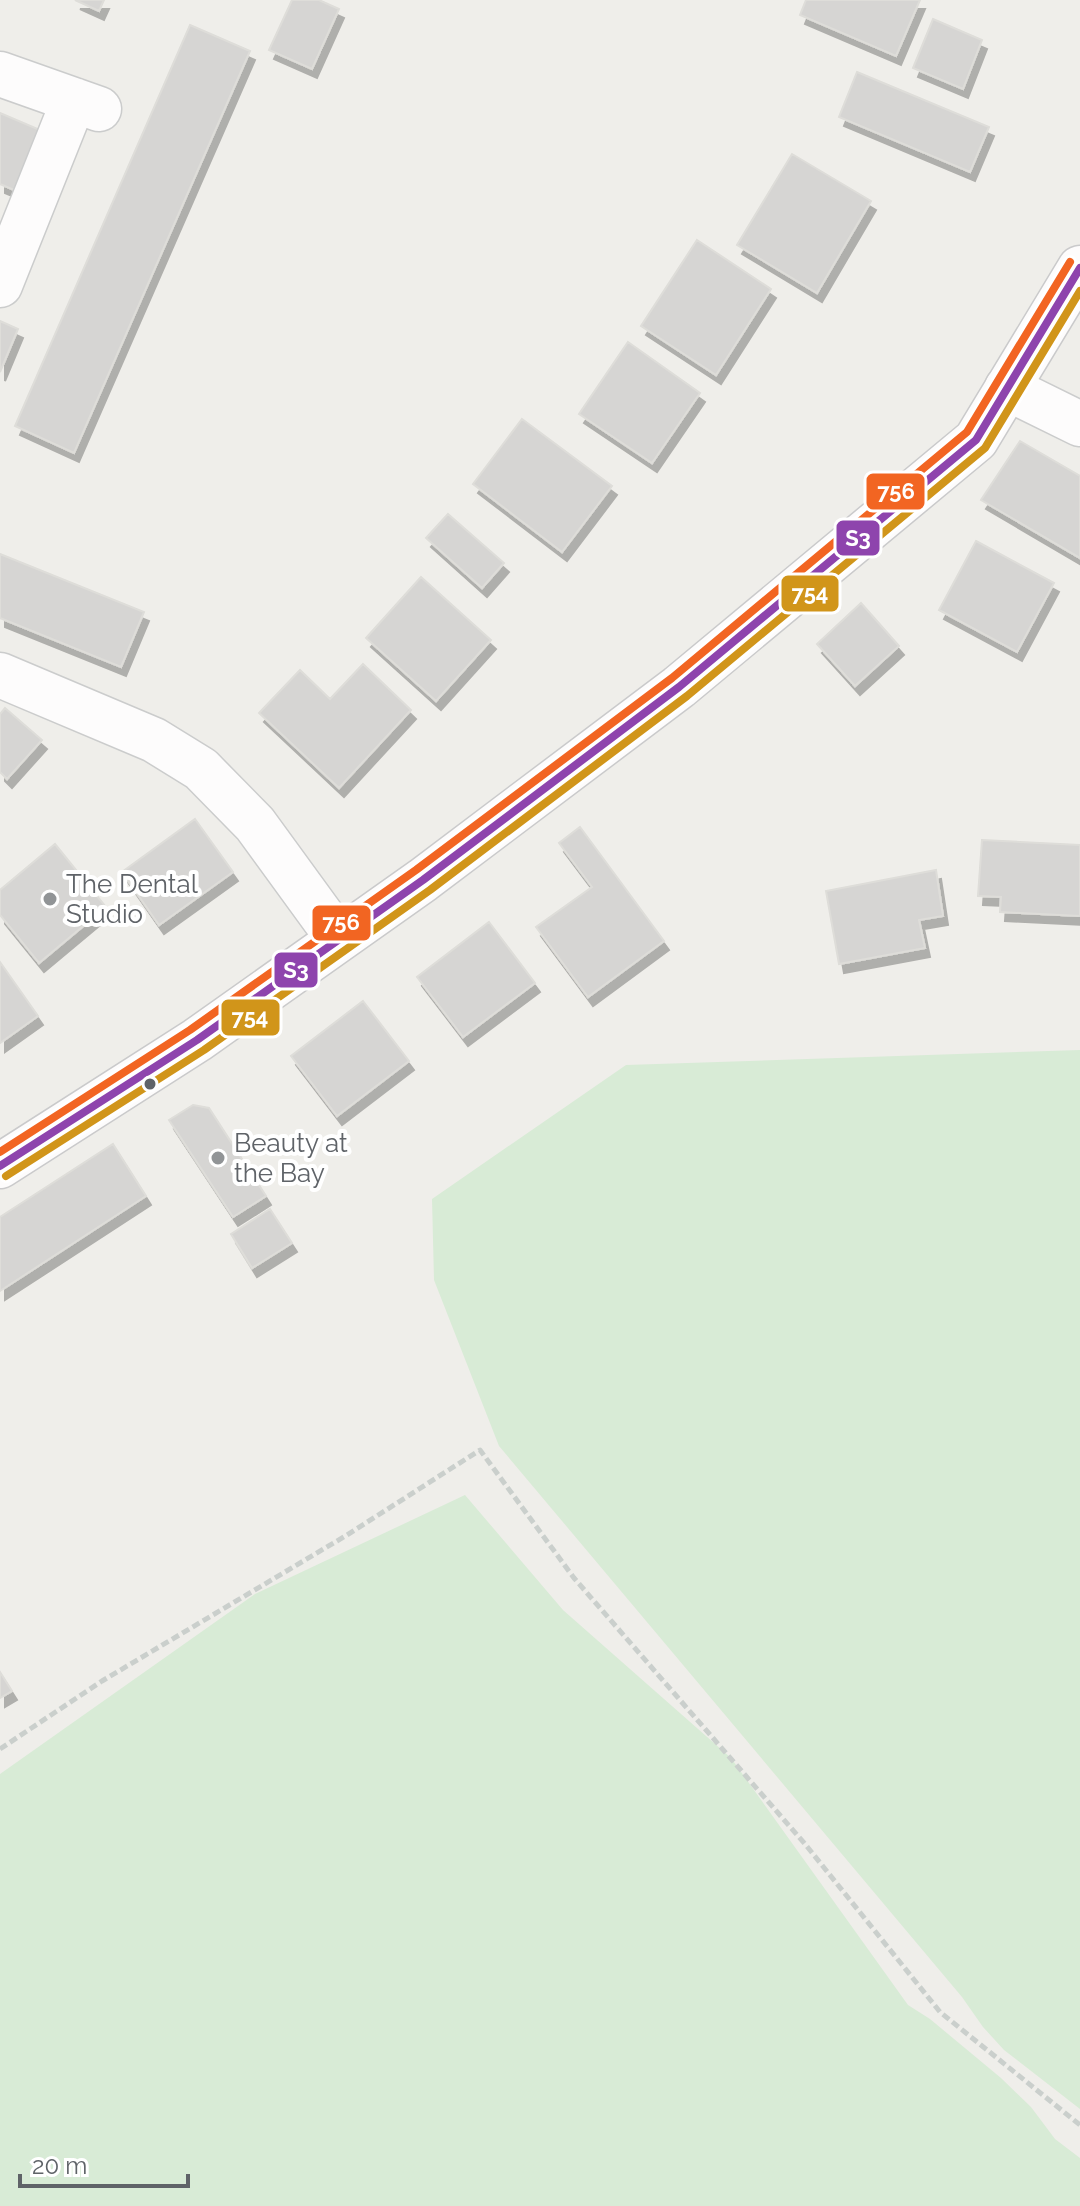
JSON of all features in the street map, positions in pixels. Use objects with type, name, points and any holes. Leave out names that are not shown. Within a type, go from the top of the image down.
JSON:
[{"type":"main road","points":[[0,74],[86,105],[0,285]]},
{"type":"main road","points":[[0,1166],[197,1040],[423,880],[691,677],[976,440],[1080,268]]},
{"type":"main road","points":[[1007,388],[1080,424]]},
{"type":"main road","points":[[0,675],[154,740],[201,769],[255,824],[338,938]]},
{"type":"path","points":[[0,1749],[102,1681],[347,1535],[480,1450],[574,1578],[805,1844],[940,2012],[1080,2125]]},
{"type":"green space","points":[[1080,1050],[1080,2109],[1004,2050],[983,2027],[962,1997],[499,1446],[434,1280],[432,1199],[626,1065]]},
{"type":"green space","points":[[465,1495],[563,1610],[731,1758],[908,2005],[930,2019],[1001,2078],[1031,2107],[1055,2139],[1080,2158],[1080,2206],[0,2206],[0,1774],[255,1594]]},
{"type":"building","points":[[75,0],[104,0],[99,11]]},
{"type":"building","points":[[292,0],[319,0],[339,9],[312,69],[269,50]]},
{"type":"building","points":[[806,0],[920,0],[896,56],[800,15]]},
{"type":"building","points":[[933,19],[982,40],[963,89],[913,68]]},
{"type":"building","points":[[190,25],[250,51],[74,453],[15,426]]},
{"type":"building","points":[[857,72],[989,127],[970,172],[839,117]]},
{"type":"building","points":[[0,113],[40,130],[14,190],[0,184]]},
{"type":"building","points":[[792,154],[871,201],[817,293],[737,245]]},
{"type":"building","points":[[697,240],[771,289],[716,375],[641,326]]},
{"type":"building","points":[[0,321],[18,329],[0,372]]},
{"type":"building","points":[[628,342],[700,393],[652,463],[579,414]]},
{"type":"building","points":[[522,419],[612,486],[562,552],[473,484]]},
{"type":"building","points":[[1020,441],[1080,476],[1080,558],[981,500]]},
{"type":"building","points":[[448,514],[504,563],[482,588],[426,538]]},
{"type":"building","points":[[976,541],[1054,583],[1017,652],[939,610]]},
{"type":"building","points":[[0,554],[144,612],[121,667],[0,618]]},
{"type":"building","points":[[421,577],[491,640],[436,701],[366,638]]},
{"type":"building","points":[[861,603],[899,646],[855,686],[817,644]]},
{"type":"building","points":[[363,664],[411,710],[339,788],[259,713],[300,670],[330,699]]},
{"type":"building","points":[[5,708],[42,740],[7,779],[0,772],[0,714]]},
{"type":"building","points":[[195,819],[233,872],[159,925],[122,872]]},
{"type":"building","points":[[580,827],[664,941],[588,997],[536,927],[592,887],[559,843]]},
{"type":"building","points":[[982,840],[1080,845],[1080,916],[1000,912],[1001,897],[978,896]]},
{"type":"building","name":"The Dental Studio","points":[[55,844],[106,907],[39,963],[0,915],[0,890]]},
{"type":"building","points":[[936,870],[943,916],[919,920],[925,948],[839,964],[826,891]]},
{"type":"building","points":[[489,922],[535,983],[463,1037],[417,977]]},
{"type":"building","points":[[0,962],[38,1016],[0,1043]]},
{"type":"building","points":[[363,1001],[409,1061],[337,1116],[291,1056]]},
{"type":"building","name":"Beauty at the Bay","points":[[193,1105],[209,1108],[266,1196],[233,1217],[169,1120]]},
{"type":"building","points":[[113,1144],[146,1196],[0,1291],[0,1217]]},
{"type":"building","points":[[270,1209],[292,1243],[252,1268],[231,1234]]},
{"type":"building","points":[[0,1672],[12,1691],[0,1698]]},
{"type":"transit line","name":"756","points":[[0,1152],[190,1030],[416,870],[672,678],[967,432],[1070,262]]},
{"type":"transit line","name":"S3","points":[[0,1166],[197,1040],[423,880],[679,687],[976,440],[1080,268]]},
{"type":"transit line","name":"754","points":[[6,1176],[204,1050],[430,890],[687,696],[985,448],[1080,291]]},
{"type":"place","name":"The Dental Studio","points":[[50,899]]},
{"type":"place","name":"Beauty at the Bay","points":[[218,1158]]}]
